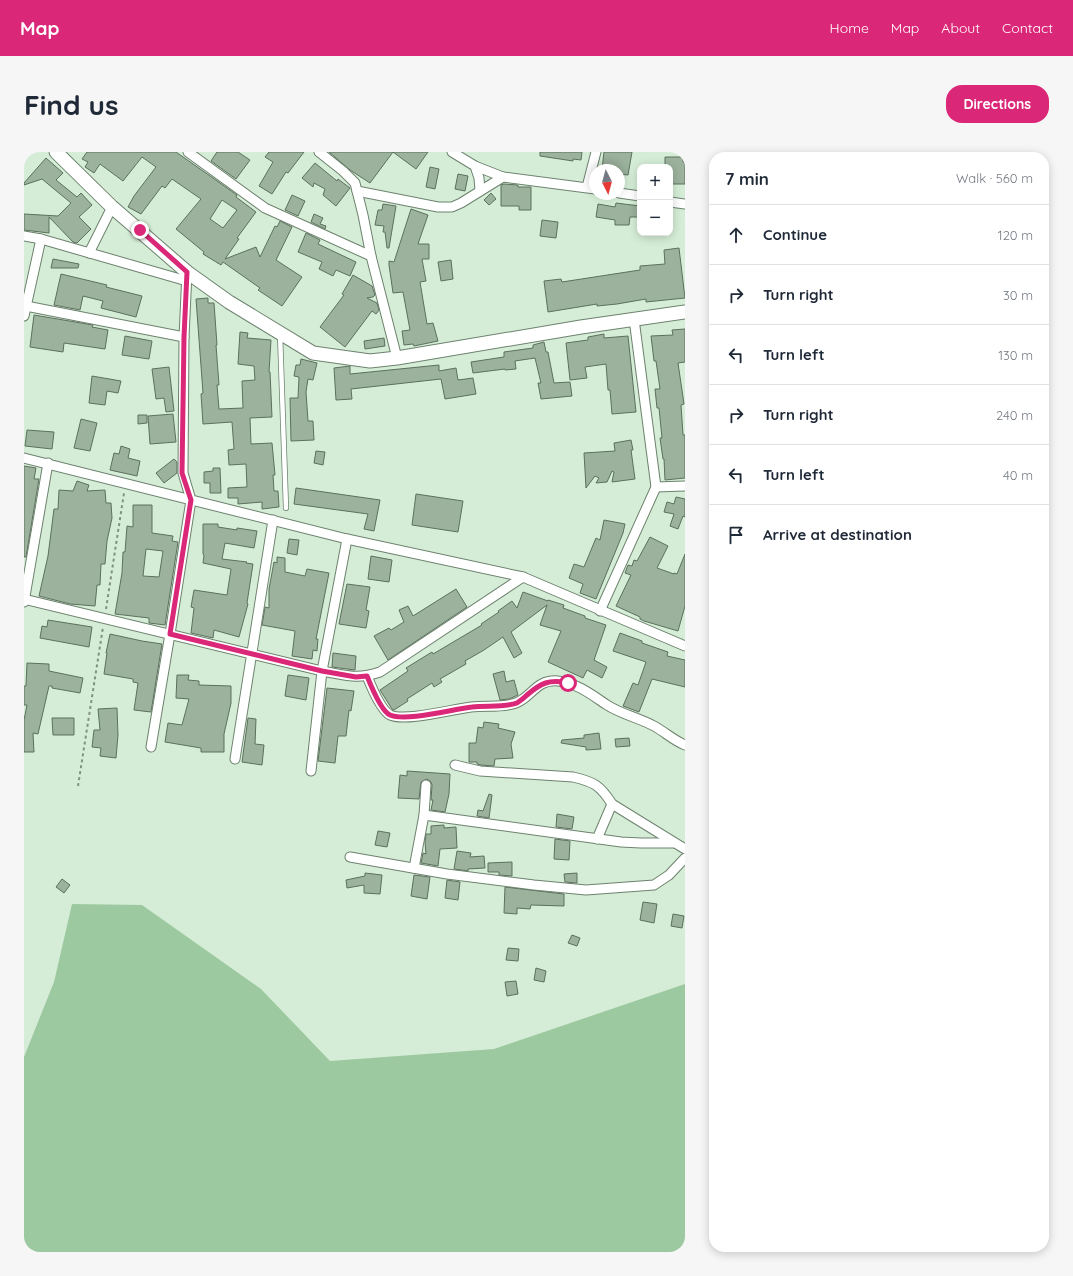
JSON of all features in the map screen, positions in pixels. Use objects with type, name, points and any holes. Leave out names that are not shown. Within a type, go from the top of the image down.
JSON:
[{"type":"street","points":[[56,152],[112,207],[187,276],[313,353],[370,361],[685,312]]},
{"type":"street","points":[[188,152],[265,208],[371,256]]},
{"type":"street","points":[[319,152],[355,182],[371,256],[397,358]]},
{"type":"street","points":[[452,152],[474,166],[503,177],[589,188]]},
{"type":"street","points":[[594,164],[596,152]]},
{"type":"street","points":[[474,166],[479,178],[480,191]]},
{"type":"street","points":[[357,191],[452,208],[503,177]]},
{"type":"street","points":[[625,194],[637,196]]},
{"type":"street","points":[[673,202],[685,204]]},
{"type":"street","points":[[89,253],[112,207]]},
{"type":"street","points":[[24,236],[187,276]]},
{"type":"street","points":[[41,239],[26,293],[25,311],[184,337]]},
{"type":"street","points":[[151,747],[191,500],[182,473],[184,337],[187,276]]},
{"type":"street","points":[[600,611],[656,487],[634,319]]},
{"type":"street","points":[[24,458],[347,539],[523,577],[600,611],[685,645]]},
{"type":"street","points":[[48,463],[24,600],[322,671],[356,677],[367,676],[380,672],[523,577]]},
{"type":"street","points":[[656,487],[685,486]]},
{"type":"street","points":[[235,759],[273,520]]},
{"type":"street","points":[[311,771],[322,671],[347,539]]},
{"type":"street","points":[[367,676],[375,694],[386,712],[391,716],[404,717],[470,707],[507,705],[518,702],[542,683],[557,681],[568,683],[585,690],[607,705],[654,727],[685,745]]},
{"type":"street","points":[[455,765],[480,771],[573,777],[587,780],[599,786],[605,792],[612,804],[685,849]]},
{"type":"street","points":[[414,868],[424,815],[426,785]]},
{"type":"street","points":[[597,839],[612,804]]},
{"type":"street","points":[[424,815],[640,844],[673,843]]},
{"type":"street","points":[[350,857],[447,874],[586,890],[654,885],[669,875],[685,858]]},
{"type":"lane","points":[[280,333],[286,508]]},
{"type":"path","points":[[78,786],[126,483]]},
{"type":"green space","points":[[72,904],[142,905],[261,989],[330,1061],[494,1049],[685,984],[685,1252],[24,1252],[24,1057],[54,982]]},
{"type":"building","points":[[87,152],[176,152],[237,195],[236,197],[256,212],[237,238],[239,239],[225,259],[256,247],[260,257],[275,226],[277,227],[280,221],[292,227],[276,260],[302,277],[282,306],[258,290],[260,288],[223,262],[221,265],[203,254],[204,252],[176,229],[201,199],[172,179],[165,188],[162,186],[141,214],[128,207],[134,196],[156,167],[142,157],[123,181],[100,164],[94,173],[85,167],[88,162],[82,159]],"holes":[[[222,200],[237,210],[223,228],[210,219]]]},
{"type":"building","points":[[217,152],[238,152],[250,160],[236,179],[211,161]]},
{"type":"building","points":[[269,152],[304,152],[288,173],[286,172],[272,194],[259,186],[273,162],[265,157]]},
{"type":"building","points":[[329,152],[393,152],[370,183],[350,170]]},
{"type":"building","points":[[393,152],[428,152],[416,169]]},
{"type":"building","points":[[540,152],[582,152],[581,160],[573,159],[573,161],[540,156]]},
{"type":"building","points":[[604,152],[632,152],[628,175],[625,175],[625,164],[603,164]]},
{"type":"building","points":[[665,157],[683,157],[683,162],[685,162],[685,184],[673,184],[673,164],[665,164]]},
{"type":"building","points":[[46,158],[63,173],[56,180],[77,197],[81,193],[92,205],[79,217],[91,229],[77,243],[73,242],[49,217],[49,233],[24,230],[24,214],[58,216],[71,203],[42,179],[24,185],[24,183]]},
{"type":"building","points":[[315,163],[337,181],[338,179],[350,188],[336,206],[323,195],[325,189],[314,183],[313,187],[302,178]]},
{"type":"building","points":[[430,167],[439,169],[435,189],[426,187]]},
{"type":"building","points":[[458,174],[468,176],[465,191],[455,189]]},
{"type":"building","points":[[501,185],[518,185],[518,187],[531,187],[531,210],[519,210],[519,206],[501,206]]},
{"type":"building","points":[[491,193],[496,199],[489,205],[484,200]]},
{"type":"building","points":[[292,195],[305,201],[298,216],[285,210]]},
{"type":"building","points":[[616,203],[637,206],[637,217],[630,217],[629,225],[615,225],[615,220],[596,217],[598,204],[615,207]]},
{"type":"building","points":[[383,204],[396,206],[389,248],[387,248],[385,232],[383,232],[384,226],[375,225],[378,210],[382,210]]},
{"type":"building","points":[[411,209],[428,215],[418,244],[429,244],[429,259],[422,259],[426,281],[420,282],[427,324],[433,323],[438,341],[414,346],[413,344],[404,345],[402,331],[410,330],[403,292],[393,293],[389,265],[389,261],[394,262]]},
{"type":"building","points":[[314,214],[323,218],[320,224],[326,226],[325,229],[311,222]]},
{"type":"building","points":[[542,220],[558,222],[556,238],[540,236]]},
{"type":"building","points":[[306,233],[320,240],[318,244],[356,262],[350,276],[336,270],[333,276],[319,269],[322,262],[298,252]]},
{"type":"building","points":[[679,248],[685,298],[646,302],[646,299],[597,306],[597,304],[548,312],[544,281],[561,279],[562,282],[640,270],[640,266],[665,264],[664,250]]},
{"type":"building","points":[[53,259],[79,264],[78,268],[51,268]]},
{"type":"building","points":[[451,260],[453,279],[441,281],[438,262]]},
{"type":"building","points":[[61,274],[107,285],[106,287],[142,296],[136,317],[101,308],[103,301],[83,296],[80,310],[54,305]]},
{"type":"building","points":[[353,275],[372,286],[375,295],[367,298],[377,303],[379,310],[376,314],[372,311],[345,347],[320,327],[344,295],[342,294]]},
{"type":"building","points":[[208,298],[208,303],[214,303],[219,409],[243,408],[242,381],[255,380],[254,366],[238,364],[240,332],[248,333],[247,338],[271,340],[269,372],[272,417],[250,418],[251,444],[272,443],[275,475],[273,475],[274,491],[278,491],[279,507],[262,509],[262,502],[238,504],[238,498],[228,498],[228,488],[247,487],[246,464],[229,465],[228,450],[234,449],[232,422],[203,424],[201,394],[203,393],[196,299]]},
{"type":"building","points":[[34,315],[93,325],[92,327],[108,330],[105,349],[64,343],[63,352],[30,347]]},
{"type":"building","points":[[685,329],[685,362],[678,363],[684,404],[681,405],[683,435],[685,435],[685,478],[665,480],[664,459],[660,438],[662,438],[659,408],[657,408],[655,389],[660,389],[656,361],[654,361],[651,336],[673,335],[672,330]]},
{"type":"building","points":[[604,334],[604,338],[628,336],[636,412],[612,414],[606,364],[585,367],[587,378],[570,380],[566,343],[588,340],[588,337]]},
{"type":"building","points":[[125,336],[152,341],[149,359],[122,355]]},
{"type":"building","points":[[384,338],[385,346],[365,349],[364,341]]},
{"type":"building","points":[[544,342],[546,352],[548,352],[554,383],[570,382],[572,396],[541,399],[538,383],[541,383],[535,358],[515,361],[516,369],[473,373],[471,362],[504,357],[504,352],[533,348],[533,345]]},
{"type":"building","points":[[301,359],[317,363],[313,380],[308,379],[306,392],[308,421],[313,421],[314,440],[291,441],[290,398],[298,398],[299,377],[294,376],[296,365],[300,365]]},
{"type":"building","points":[[439,365],[439,371],[456,368],[458,380],[473,378],[476,394],[445,399],[441,379],[351,389],[352,399],[336,400],[334,368],[350,366],[350,374]]},
{"type":"building","points":[[169,367],[174,411],[166,412],[164,398],[156,399],[152,369]]},
{"type":"building","points":[[92,376],[121,381],[118,393],[107,391],[105,405],[89,403]]},
{"type":"building","points":[[173,414],[176,442],[150,444],[148,416]]},
{"type":"building","points":[[138,415],[147,415],[147,423],[138,424]]},
{"type":"building","points":[[81,419],[97,423],[90,451],[74,448]]},
{"type":"building","points":[[27,430],[54,432],[52,449],[25,446]]},
{"type":"building","points":[[631,440],[635,479],[612,482],[614,472],[612,471],[607,482],[596,483],[599,478],[595,476],[586,488],[584,453],[615,451],[614,443]]},
{"type":"building","points":[[121,446],[130,449],[128,458],[140,461],[137,476],[110,470],[114,453],[119,454]]},
{"type":"building","points":[[316,451],[325,452],[323,465],[314,463]]},
{"type":"building","points":[[174,459],[177,462],[177,473],[164,483],[156,473]]},
{"type":"building","points":[[24,466],[36,468],[34,479],[39,479],[26,557],[24,557]]},
{"type":"building","points":[[213,468],[220,468],[221,493],[210,493],[210,483],[204,483],[204,472],[213,471]]},
{"type":"building","points":[[77,481],[89,485],[87,491],[105,490],[106,503],[111,503],[112,518],[107,541],[105,564],[101,564],[100,585],[97,585],[95,606],[70,604],[39,596],[48,556],[54,509],[58,509],[59,490],[73,491]]},
{"type":"building","points":[[296,488],[380,500],[374,531],[364,529],[368,514],[294,504]]},
{"type":"building","points":[[416,494],[463,501],[458,532],[412,525]]},
{"type":"building","points":[[676,497],[685,499],[685,517],[683,516],[678,529],[670,526],[674,514],[664,512],[667,502],[674,504]]},
{"type":"building","points":[[133,505],[152,505],[152,533],[173,536],[172,541],[178,542],[165,625],[149,623],[149,618],[115,614],[122,573],[123,552],[125,552],[127,526],[133,527]],"holes":[[[146,549],[163,551],[159,577],[143,576]]]},
{"type":"building","points":[[604,520],[625,524],[623,533],[596,599],[580,593],[583,584],[569,578],[574,564],[584,567],[596,538],[600,540]]},
{"type":"building","points":[[203,524],[218,524],[218,527],[257,531],[254,548],[225,543],[222,559],[253,564],[248,604],[239,637],[214,630],[213,638],[191,633],[194,608],[191,607],[194,590],[227,595],[231,569],[203,563]]},
{"type":"building","points":[[650,537],[668,546],[657,568],[677,574],[685,554],[685,606],[678,631],[644,621],[640,619],[640,617],[616,606],[631,575],[625,573],[628,565],[632,566],[634,560],[637,561]]},
{"type":"building","points":[[289,539],[299,540],[297,555],[287,553]]},
{"type":"building","points":[[371,556],[392,560],[389,582],[368,579]]},
{"type":"building","points":[[277,557],[285,558],[285,572],[305,576],[307,569],[329,573],[316,639],[318,639],[317,651],[313,650],[312,659],[292,656],[295,631],[262,625],[265,607],[269,608],[269,589],[274,562],[277,563]]},
{"type":"building","points":[[347,584],[370,587],[366,610],[369,611],[366,628],[339,624]]},
{"type":"building","points":[[456,589],[467,607],[388,660],[374,636],[389,628],[391,630],[404,622],[399,610],[408,606],[413,616]]},
{"type":"building","points":[[523,592],[564,605],[563,608],[585,616],[585,618],[606,625],[594,660],[607,667],[602,678],[587,670],[583,678],[548,662],[561,631],[540,625],[547,605],[511,632],[522,653],[514,658],[503,637],[465,661],[466,664],[440,679],[442,682],[434,687],[432,683],[407,699],[408,701],[394,710],[392,709],[380,690],[408,671],[406,668],[482,625],[481,624],[512,601],[517,608]]},
{"type":"building","points":[[48,620],[92,627],[89,647],[40,638],[42,626],[47,627]]},
{"type":"building","points":[[620,633],[642,641],[642,643],[668,652],[667,656],[685,660],[685,687],[652,679],[639,712],[623,706],[633,683],[638,685],[646,662],[613,651]]},
{"type":"building","points":[[110,634],[162,644],[151,712],[134,710],[138,683],[133,682],[133,679],[104,674]]},
{"type":"building","points":[[333,653],[356,656],[355,670],[332,667]]},
{"type":"building","points":[[27,663],[49,664],[49,671],[83,678],[80,693],[52,688],[52,686],[49,686],[38,734],[33,733],[34,752],[24,752],[24,720],[27,705],[24,705],[24,686],[26,686]]},
{"type":"building","points":[[504,671],[506,682],[514,680],[518,695],[509,699],[500,700],[493,674]]},
{"type":"building","points":[[177,675],[189,675],[188,680],[199,681],[199,685],[231,686],[231,703],[224,734],[224,752],[201,752],[201,748],[165,742],[168,723],[182,725],[189,699],[176,698]]},
{"type":"building","points":[[288,675],[309,678],[306,700],[285,696]]},
{"type":"building","points":[[327,688],[354,691],[351,711],[349,710],[346,736],[338,736],[335,763],[318,761]]},
{"type":"building","points":[[117,708],[118,735],[116,758],[100,756],[101,748],[92,747],[94,730],[100,730],[98,709]]},
{"type":"building","points":[[52,718],[74,718],[74,735],[53,735]]},
{"type":"building","points":[[248,718],[256,719],[255,744],[264,745],[262,765],[242,762]]},
{"type":"building","points":[[484,722],[499,724],[498,728],[515,732],[511,744],[513,758],[495,759],[494,766],[481,765],[477,764],[477,762],[469,762],[469,743],[476,743],[478,727],[483,728]]},
{"type":"building","points":[[599,733],[601,749],[586,750],[586,747],[561,743],[562,740],[584,738],[584,735]]},
{"type":"building","points":[[629,738],[630,746],[616,747],[615,739]]},
{"type":"building","points":[[407,771],[450,774],[449,794],[445,812],[431,810],[433,800],[431,800],[432,785],[427,779],[421,782],[419,799],[398,798],[400,775],[407,776]]},
{"type":"building","points":[[489,794],[492,795],[489,818],[477,816],[478,810],[483,811]]},
{"type":"building","points":[[557,814],[574,817],[572,829],[556,827]]},
{"type":"building","points":[[444,825],[444,828],[456,827],[457,848],[440,849],[438,866],[421,863],[423,853],[426,854],[426,834],[431,834],[431,826]]},
{"type":"building","points":[[378,831],[390,833],[387,847],[375,845]]},
{"type":"building","points":[[555,839],[570,841],[569,860],[554,859]]},
{"type":"building","points":[[457,851],[471,853],[470,857],[484,856],[485,868],[468,869],[468,871],[454,869]]},
{"type":"building","points":[[512,862],[512,876],[499,875],[499,872],[488,872],[488,863]]},
{"type":"building","points":[[365,873],[382,875],[380,894],[364,893],[364,885],[347,888],[346,880],[365,876]]},
{"type":"building","points":[[577,873],[577,883],[565,882],[564,874]]},
{"type":"building","points":[[414,875],[430,877],[427,899],[411,896]]},
{"type":"building","points":[[62,879],[70,885],[64,893],[56,887]]},
{"type":"building","points":[[447,880],[460,882],[458,900],[445,898]]},
{"type":"building","points":[[505,887],[564,894],[564,906],[531,905],[530,909],[517,908],[517,914],[504,913]]},
{"type":"building","points":[[643,902],[657,904],[654,923],[640,920]]},
{"type":"building","points":[[673,914],[684,916],[682,928],[671,926]]},
{"type":"building","points":[[572,935],[580,938],[577,946],[568,943]]},
{"type":"building","points":[[508,948],[519,949],[518,961],[506,960]]},
{"type":"building","points":[[536,968],[546,971],[544,982],[534,980]]},
{"type":"building","points":[[516,981],[518,994],[507,996],[505,982]]},
{"type":"route","points":[[140,230],[187,272],[184,337],[182,473],[191,500],[170,634],[322,671],[356,677],[367,676],[375,694],[386,712],[391,716],[404,717],[470,707],[507,705],[518,702],[542,683],[557,681],[568,683]]}]
